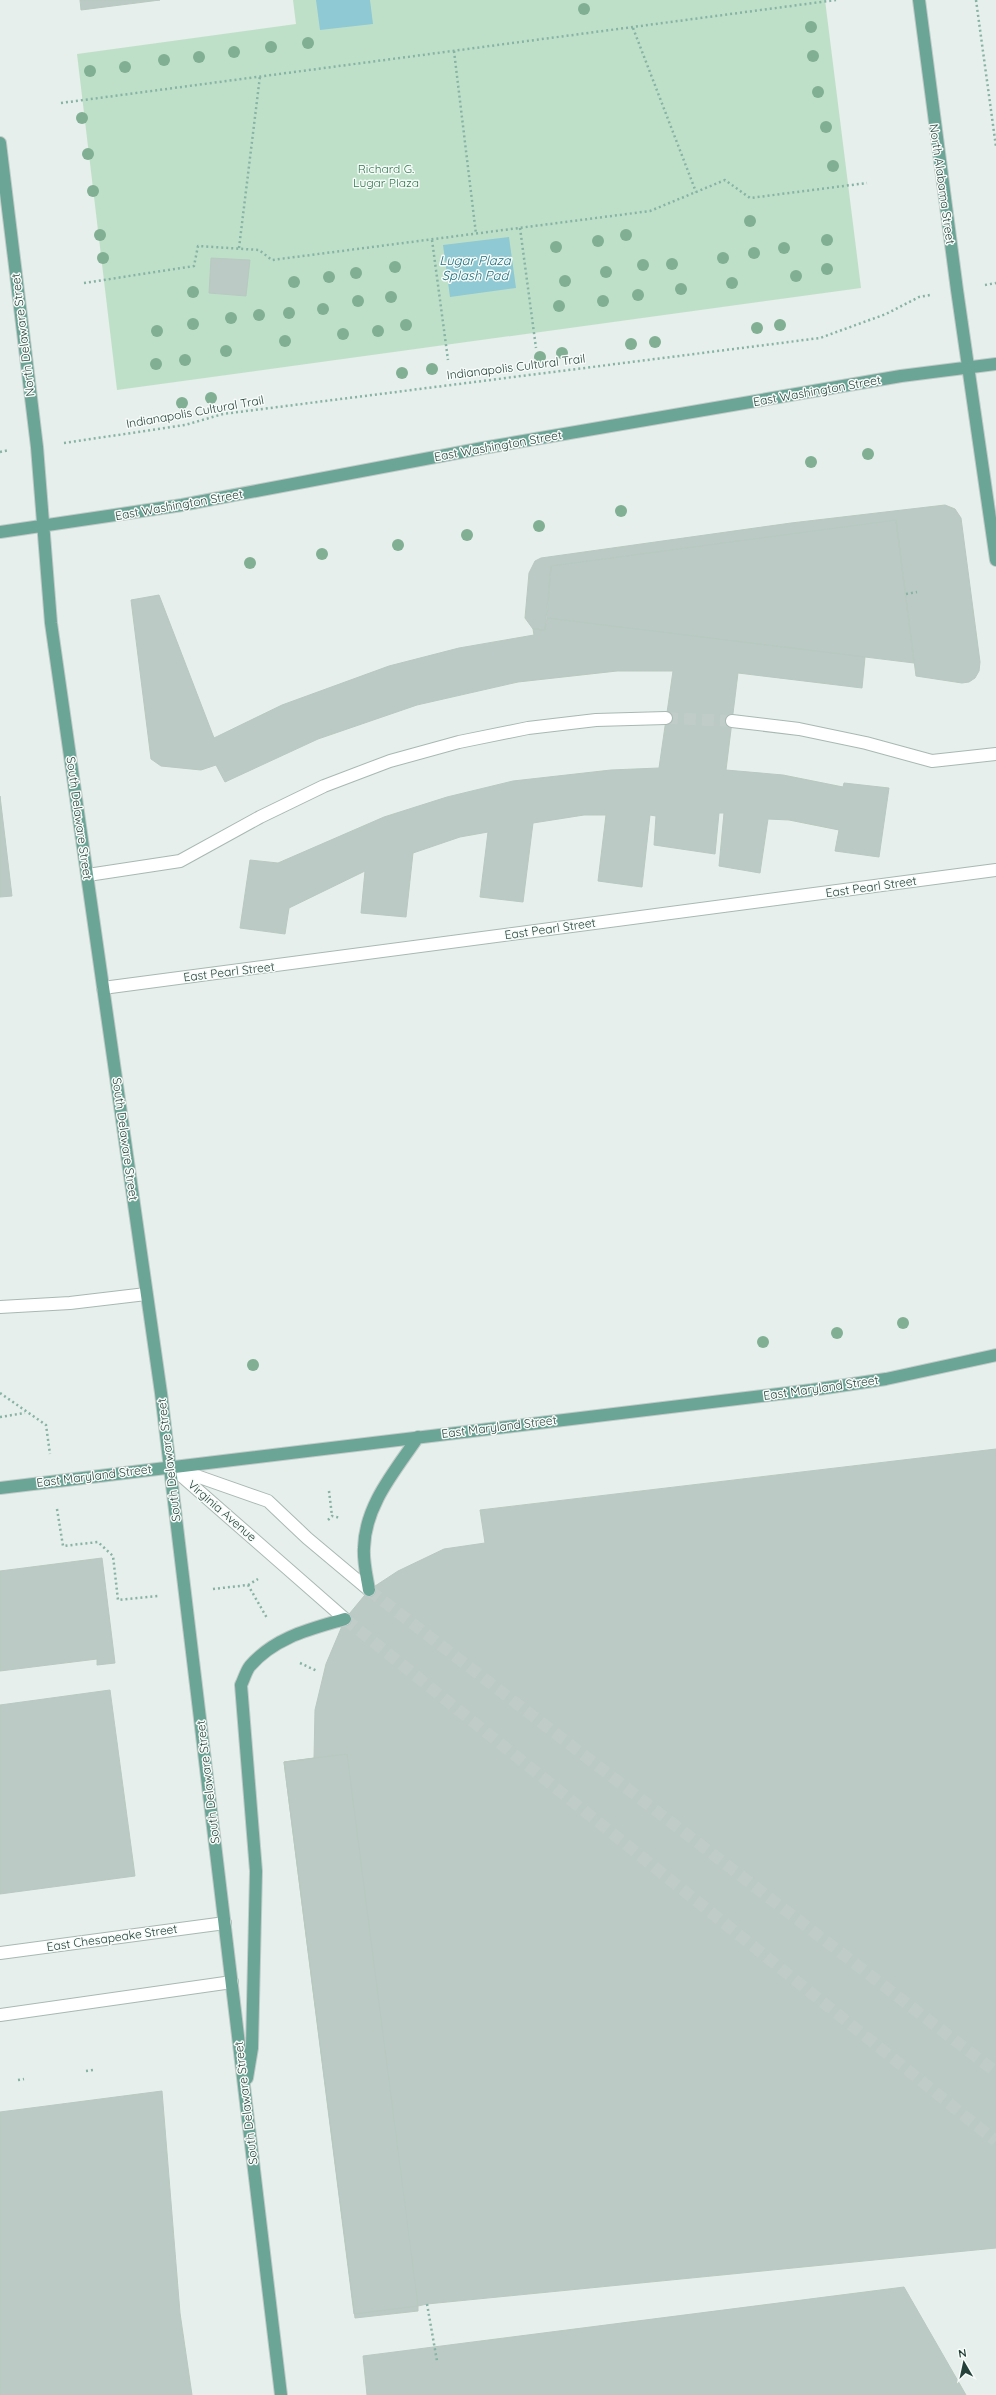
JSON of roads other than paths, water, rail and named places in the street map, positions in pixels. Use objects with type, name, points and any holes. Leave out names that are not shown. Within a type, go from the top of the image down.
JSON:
[{"type":"main road","name":"North Alabama Street","points":[[919,0],[968,367],[996,560]]},
{"type":"main road","name":"North Delaware Street","points":[[0,143],[36,446],[43,527]]},
{"type":"main road","name":"East Washington Street","points":[[0,532],[43,527],[182,505],[484,448],[893,378],[996,364]]},
{"type":"main road","name":"South Delaware Street","points":[[43,527],[51,623],[88,875],[170,1466],[281,2395]]},
{"type":"main road","name":"East Maryland Street","points":[[0,1488],[170,1466],[812,1390],[886,1379],[996,1355]]},
{"type":"main road","points":[[369,1590],[364,1548],[370,1515],[379,1494],[418,1437]]},
{"type":"main road","points":[[245,2093],[252,2048],[256,1871],[241,1686],[249,1666],[281,1641],[294,1634],[345,1619]]},
{"type":"street","points":[[88,875],[180,861],[260,817],[324,786],[390,761],[459,742],[528,728],[574,723],[666,718]]},
{"type":"street","points":[[732,721],[807,731],[866,743],[932,761],[996,754]]},
{"type":"street","name":"East Pearl Street","points":[[103,988],[996,870]]},
{"type":"street","points":[[0,1307],[55,1304],[146,1294]]},
{"type":"street","name":"Virginia Avenue","points":[[170,1466],[268,1501],[307,1538],[369,1590]]},
{"type":"street","name":"Virginia Avenue","points":[[170,1466],[345,1619]]},
{"type":"street","name":"East Chesapeake Street","points":[[0,1953],[225,1923]]},
{"type":"street","points":[[0,2015],[232,1982]]},
{"type":"water","points":[[316,0],[370,0],[373,24],[320,30]]},
{"type":"water","name":"Lugar Plaza Splash Pad","points":[[509,237],[516,288],[450,297],[443,245]]},
{"type":"tunnel","points":[[666,718],[732,721]]},
{"type":"tunnel","points":[[369,1590],[996,2072]]},
{"type":"tunnel","points":[[345,1619],[996,2141]]},
{"type":"park label","name":"Richard G. Lugar Plaza","points":[[386,176]]}]
